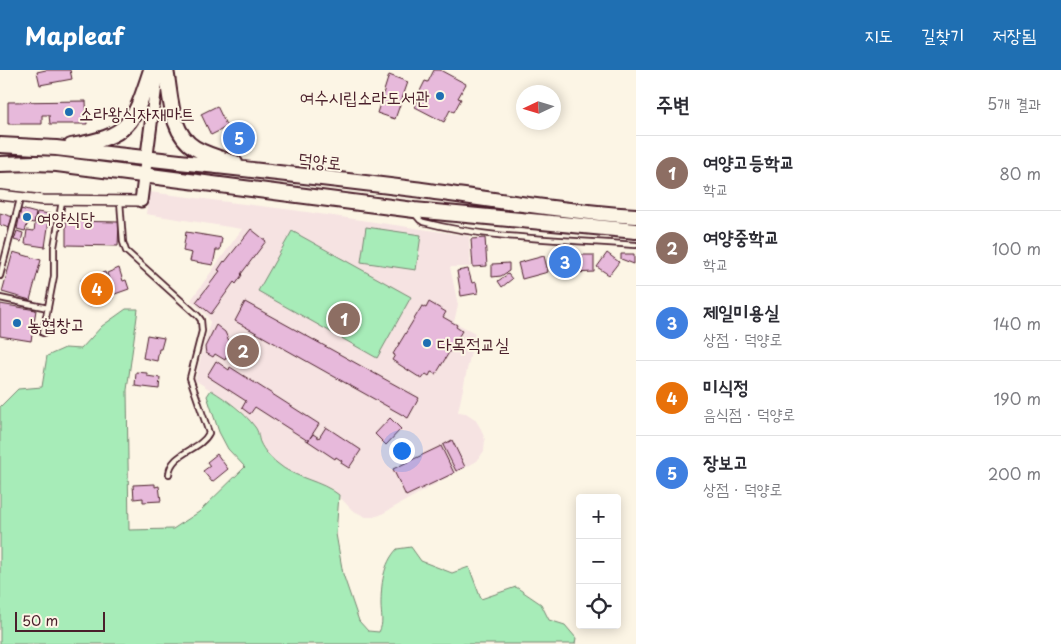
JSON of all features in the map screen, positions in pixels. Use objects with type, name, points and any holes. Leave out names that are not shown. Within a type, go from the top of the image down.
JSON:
[{"type":"main road","points":[[56,148],[106,138],[122,130],[134,116],[151,70]]},
{"type":"main road","points":[[166,70],[175,122],[185,140],[203,152],[267,173]]},
{"type":"main road","name":"덕양로","points":[[0,145],[56,148],[413,189],[595,214],[636,216]]},
{"type":"main road","points":[[0,164],[45,163],[414,210],[636,231]]},
{"type":"main road","points":[[413,189],[414,210]]},
{"type":"street","points":[[0,195],[20,199],[62,201],[141,201],[158,70]]},
{"type":"lane","points":[[0,276],[20,199]]},
{"type":"lane","points":[[120,200],[123,242],[126,251],[198,316],[202,325],[190,378],[209,433],[205,439],[174,462],[169,474]]},
{"type":"lane","points":[[43,333],[54,276],[54,248],[62,201]]},
{"type":"lane","points":[[414,210],[417,217],[423,222],[463,230],[551,241],[636,245]]},
{"type":"lane","points":[[0,298],[48,308]]},
{"type":"shaded area","points":[[149,192],[293,210],[469,236],[471,267],[450,267],[458,305],[454,322],[475,333],[458,412],[466,413],[475,419],[481,429],[485,440],[484,451],[477,461],[380,515],[373,517],[366,517],[352,510],[332,489],[292,473],[279,465],[266,452],[257,430],[240,409],[195,380],[210,322],[207,316],[191,300],[242,229],[146,214]]},
{"type":"green space","points":[[366,227],[421,235],[416,270],[361,262]]},
{"type":"green space","points":[[292,231],[411,297],[377,358],[258,291]]},
{"type":"green space","points":[[126,309],[138,309],[127,390],[129,530],[173,529],[199,512],[245,467],[228,449],[219,432],[207,396],[211,390],[235,407],[250,421],[257,431],[263,448],[277,463],[292,473],[324,486],[339,495],[336,534],[343,574],[359,621],[368,631],[379,632],[381,629],[382,582],[392,555],[397,549],[411,547],[421,561],[452,573],[469,567],[481,599],[516,587],[541,604],[549,620],[565,625],[576,638],[575,644],[0,644],[0,407],[18,389],[42,387],[47,356],[65,348],[81,349],[102,326]]},
{"type":"building","points":[[70,70],[72,79],[40,85],[37,72]]},
{"type":"building","name":"여수시립소라도서관","points":[[434,70],[440,70],[466,84],[458,98],[461,99],[454,112],[450,110],[444,122],[415,107],[425,81],[428,82]]},
{"type":"building","points":[[389,75],[408,82],[395,119],[377,113]]},
{"type":"building","points":[[86,101],[87,124],[50,124],[49,115],[42,115],[42,124],[8,124],[8,102]]},
{"type":"building","points":[[217,106],[227,127],[211,135],[201,114]]},
{"type":"building","points":[[229,128],[251,132],[249,147],[227,144]]},
{"type":"building","points":[[21,209],[36,213],[34,223],[28,222],[25,231],[17,229]]},
{"type":"building","points":[[37,212],[50,214],[45,247],[25,244],[27,230],[34,231]]},
{"type":"building","points":[[0,213],[13,217],[10,228],[0,225]]},
{"type":"building","points":[[66,221],[119,222],[118,246],[66,245]]},
{"type":"building","points":[[251,229],[266,241],[241,274],[236,284],[234,282],[211,314],[196,302],[220,271],[218,270],[224,261]]},
{"type":"building","points":[[17,231],[23,233],[21,242],[14,240]]},
{"type":"building","points":[[186,232],[222,238],[220,250],[216,250],[213,265],[190,261],[192,253],[183,251]]},
{"type":"building","points":[[485,238],[487,266],[473,267],[471,239]]},
{"type":"building","points":[[13,252],[41,260],[30,300],[2,292]]},
{"type":"building","points":[[607,253],[619,262],[609,275],[597,267]]},
{"type":"building","points":[[621,254],[634,254],[634,264],[621,259]]},
{"type":"building","points":[[573,255],[594,255],[594,272],[573,273]]},
{"type":"building","points":[[544,256],[548,272],[522,279],[518,263]]},
{"type":"building","points":[[558,256],[571,256],[572,269],[558,269]]},
{"type":"building","points":[[509,263],[509,271],[501,276],[492,277],[492,264]]},
{"type":"building","points":[[119,268],[123,281],[126,280],[129,289],[115,294],[107,273]]},
{"type":"building","points":[[468,269],[472,283],[476,282],[478,293],[461,296],[457,271]]},
{"type":"building","points":[[105,272],[113,298],[89,306],[81,280]]},
{"type":"building","points":[[508,274],[512,279],[502,287],[498,281]]},
{"type":"building","points":[[245,302],[419,398],[408,418],[235,321]]},
{"type":"building","name":"다목적교실","points":[[429,302],[446,312],[443,317],[457,325],[456,327],[462,331],[436,374],[431,372],[429,376],[426,374],[422,379],[392,360],[395,355],[393,354],[422,306],[426,308]]},
{"type":"building","name":"농협창고","points":[[0,304],[36,310],[31,341],[0,336]]},
{"type":"building","points":[[216,325],[225,332],[229,341],[229,350],[225,360],[215,354],[213,357],[206,353],[205,347]]},
{"type":"building","points":[[147,335],[164,338],[161,349],[159,349],[157,361],[143,358]]},
{"type":"building","points":[[216,361],[229,370],[230,367],[319,424],[308,441],[255,407],[250,414],[242,408],[246,401],[207,376]]},
{"type":"building","points":[[136,372],[147,373],[147,376],[160,378],[159,389],[135,386]]},
{"type":"building","points":[[390,418],[401,429],[386,445],[375,434]]},
{"type":"building","points":[[326,427],[361,450],[349,468],[336,457],[335,459],[308,441],[313,434],[319,438]]},
{"type":"building","points":[[452,440],[465,467],[456,471],[443,445]]},
{"type":"building","points":[[441,446],[454,473],[406,496],[393,469]]},
{"type":"building","points":[[217,454],[228,469],[212,482],[203,471],[210,466],[207,462]]},
{"type":"building","points":[[155,484],[155,487],[159,486],[161,501],[143,502],[143,498],[134,499],[133,485]]},
{"type":"place","name":"여수시립소라도서관","points":[[440,96]]},
{"type":"place","name":"소라왕식자재마트","points":[[69,112]]},
{"type":"place","name":"장보고","points":[[239,138]]},
{"type":"place","name":"여양식당","points":[[27,217]]},
{"type":"place","name":"제일미용실","points":[[565,262]]},
{"type":"place","name":"미식정","points":[[97,289]]},
{"type":"place","name":"여양고등학교","points":[[344,319]]},
{"type":"place","name":"농협창고","points":[[17,323]]},
{"type":"place","name":"다목적교실","points":[[427,343]]},
{"type":"place","name":"여양중학교","points":[[243,351]]}]
